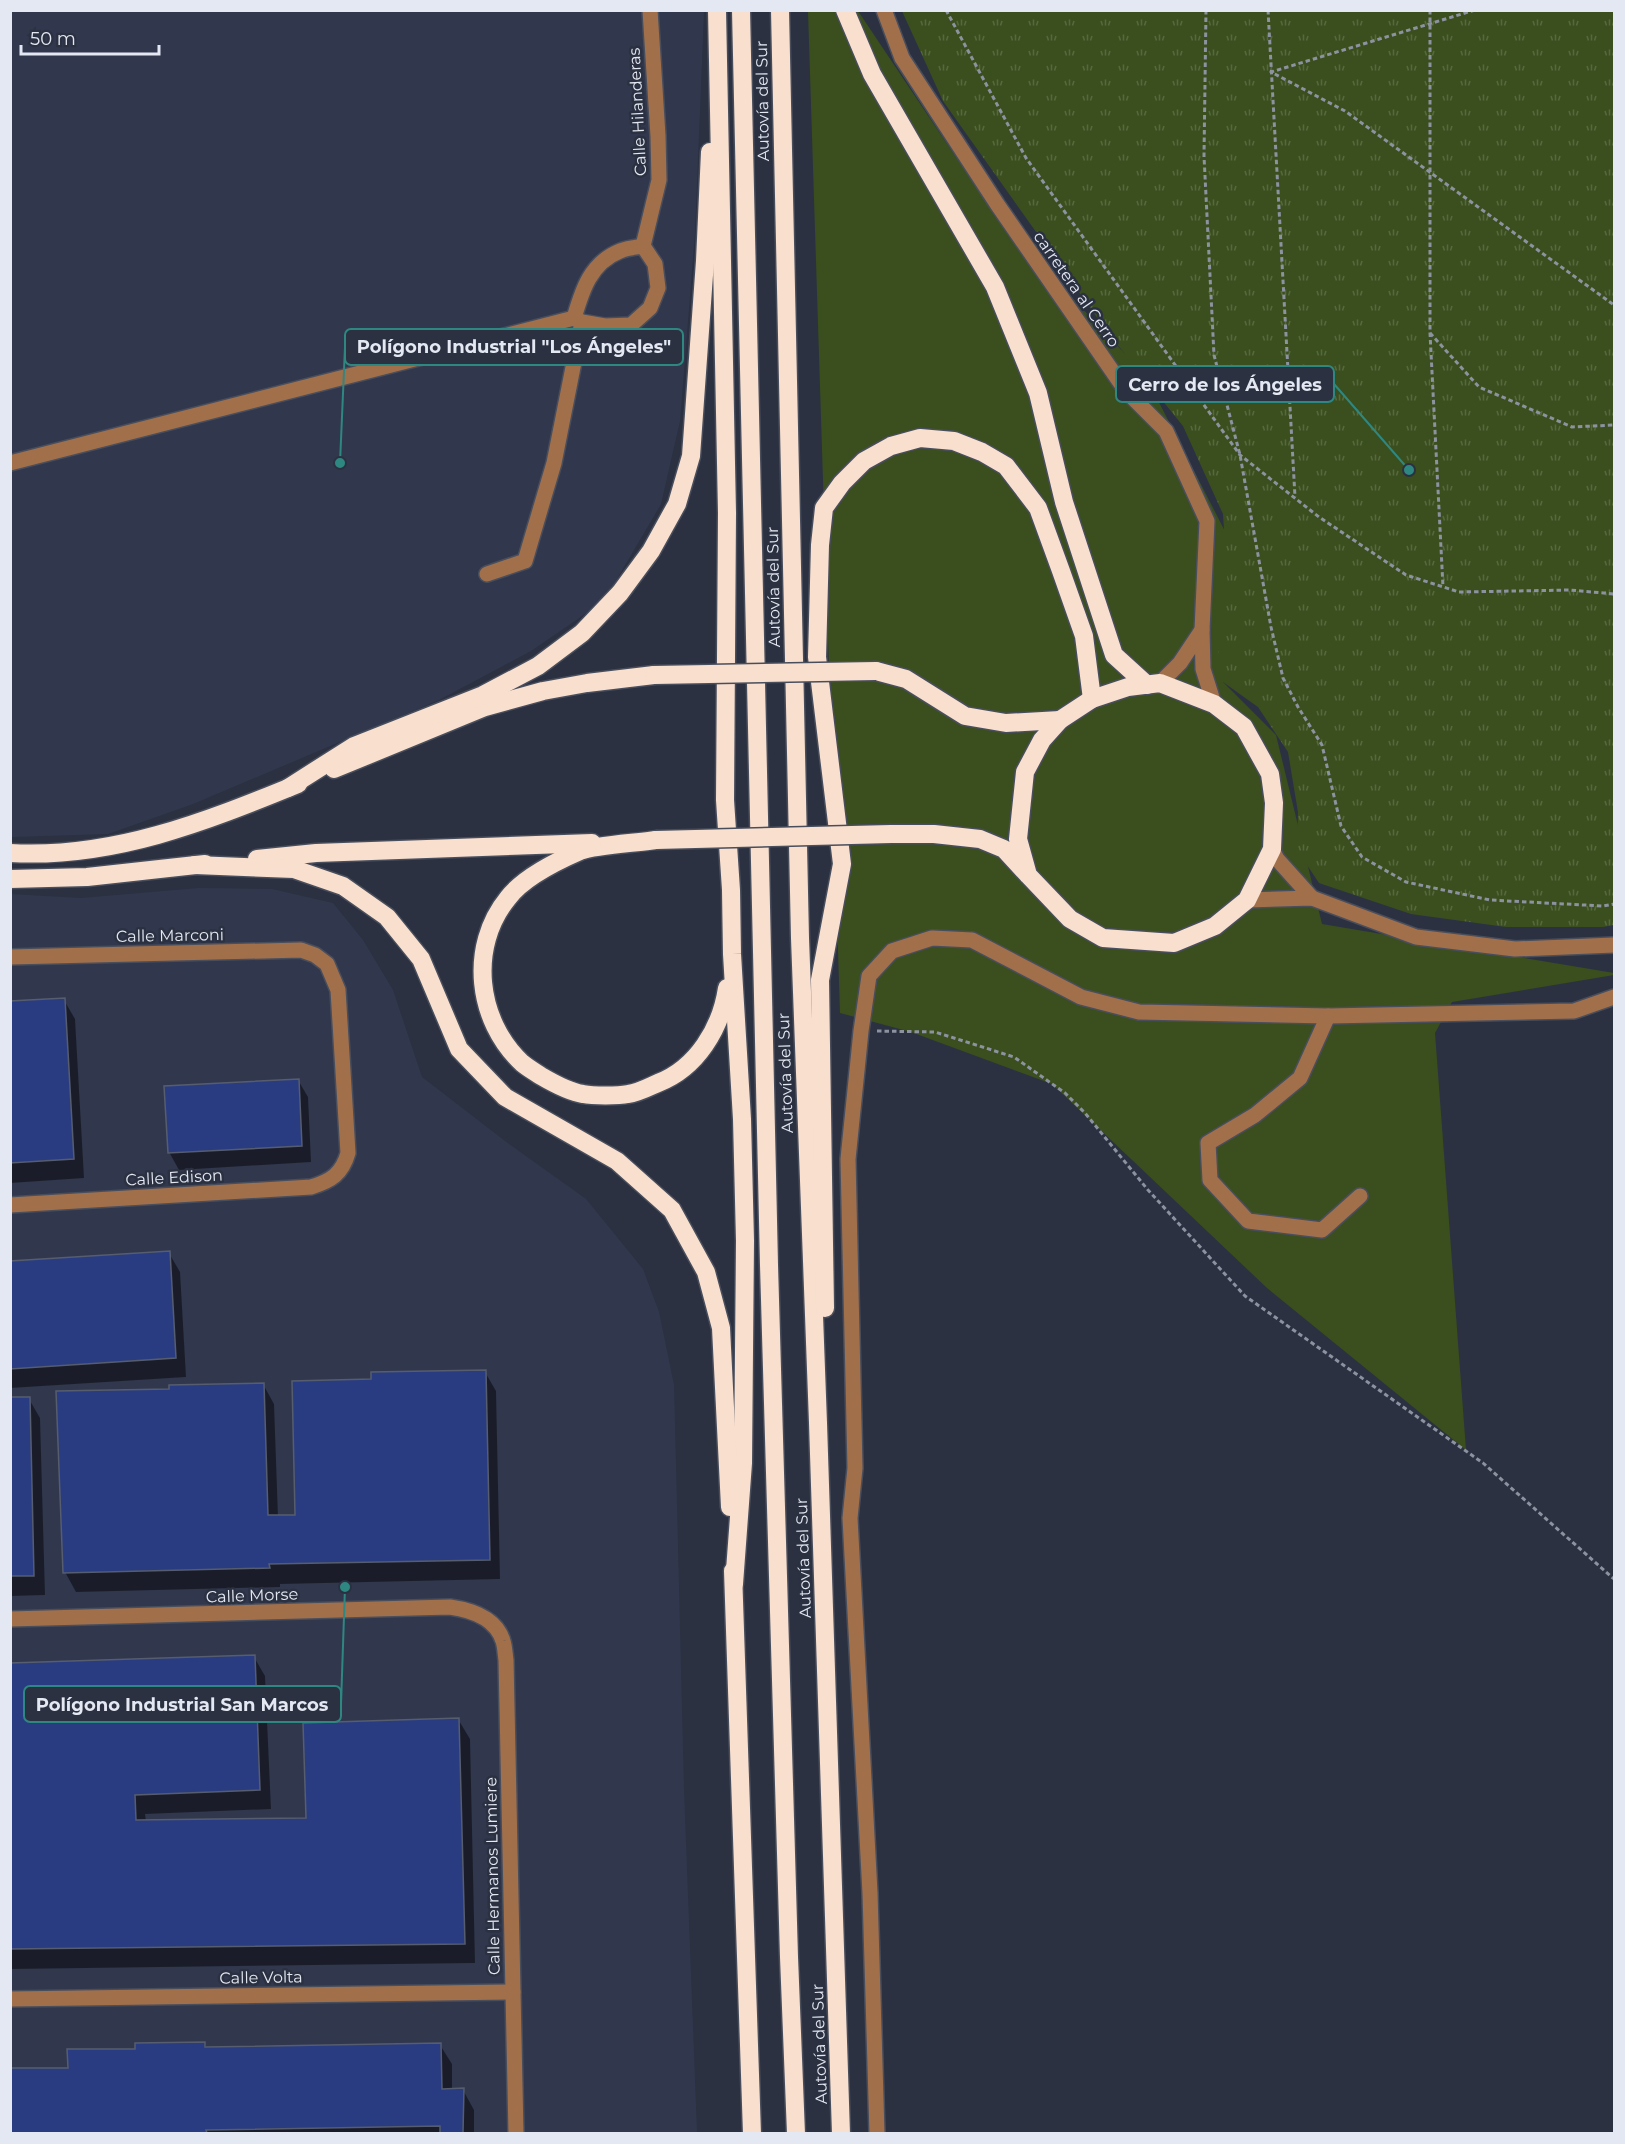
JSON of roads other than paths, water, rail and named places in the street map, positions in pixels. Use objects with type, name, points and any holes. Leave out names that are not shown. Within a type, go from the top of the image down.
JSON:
[{"type":"highway","points":[[717,10],[727,513],[725,800],[742,1119],[745,1241],[743,1463],[734,1584]]},
{"type":"highway","name":"Autovía del Sur","points":[[741,10],[769,1265],[796,2133]]},
{"type":"highway","name":"Autovía del Sur","points":[[780,10],[800,938],[841,2133]]},
{"type":"highway","points":[[10,879],[87,877],[316,853],[656,840],[934,834],[980,839],[1004,849],[1070,918],[1103,938],[1174,943],[1215,927],[1246,900],[1272,849],[1275,802],[1270,774],[1244,727],[1214,704],[1153,684],[1114,655],[1064,502],[1038,393],[995,287],[872,74],[845,10]]},
{"type":"highway","points":[[288,788],[354,746],[483,695],[538,666],[582,633],[620,593],[651,551],[676,504],[691,456],[705,261],[709,162],[719,98]]},
{"type":"highway","points":[[818,1423],[826,1299],[820,980],[842,864],[816,657],[820,545],[824,508],[842,483],[864,461],[891,446],[920,438],[954,441],[982,452],[1006,466],[1038,508],[1062,571],[1084,636],[1092,699]]},
{"type":"highway","points":[[10,853],[34,854],[100,849],[170,833],[288,788],[485,707],[543,691],[587,683],[654,675],[876,671],[906,679],[965,716],[1006,723],[1060,720]]},
{"type":"highway","points":[[1028,875],[1018,839],[1025,772],[1042,740],[1060,720],[1092,699],[1128,687],[1153,684]]},
{"type":"highway","points":[[656,840],[582,850],[531,877],[508,897],[493,921],[482,953],[484,988],[489,1016],[502,1039],[523,1064],[552,1083],[582,1094],[628,1095],[671,1078],[695,1057],[713,1034],[724,1008],[732,954]]},
{"type":"highway","points":[[195,865],[294,869],[343,886],[387,917],[421,959],[459,1048],[505,1097],[617,1161],[672,1210],[706,1272],[721,1328],[734,1584],[752,2133]]},
{"type":"street","name":"Calle Hilanderas","points":[[643,246],[659,180],[650,10]]},
{"type":"street","name":"carretera al Cerro","points":[[884,10],[903,58],[991,194],[1126,392],[1166,431],[1207,521],[1202,630],[1203,669],[1214,704]]},
{"type":"street","points":[[10,462],[578,320],[605,326],[631,325],[650,308],[658,288],[655,264],[643,246],[620,250],[596,266],[583,288],[578,320],[554,463],[525,561],[487,574]]},
{"type":"street","points":[[1153,684],[1180,663],[1202,630]]},
{"type":"street","points":[[1272,849],[1277,859],[1312,898]]},
{"type":"street","points":[[1246,900],[1312,898],[1416,937],[1515,950],[1614,945]]},
{"type":"street","points":[[877,2133],[870,1893],[850,1518],[855,1468],[848,1159],[869,976],[892,951],[932,938],[972,940],[1080,997],[1139,1012],[1328,1016],[1574,1011],[1614,997]]},
{"type":"street","name":"Calle Marconi","points":[[10,957],[301,950],[315,955],[327,964],[338,990],[348,1154],[338,1175]]},
{"type":"street","points":[[1328,1016],[1300,1078],[1255,1115],[1208,1143],[1210,1180],[1248,1221],[1322,1230],[1360,1196]]},
{"type":"street","name":"Calle Edison","points":[[10,1205],[311,1187],[326,1183],[338,1175]]},
{"type":"street","name":"Calle Morse","points":[[10,1619],[450,1607],[472,1611],[490,1622]]},
{"type":"street","name":"Calle Hermanos Lumiere","points":[[490,1622],[503,1639],[506,1660],[516,2133]]},
{"type":"street","name":"Calle Volta","points":[[10,1999],[513,1992]]},
{"type":"place","name":"Polígono Industrial \"Los Ángeles\"","points":[[340,463]]},
{"type":"place","name":"Cerro de los Ángeles","points":[[1409,470]]},
{"type":"place","name":"Polígono Industrial San Marcos","points":[[345,1587]]}]
